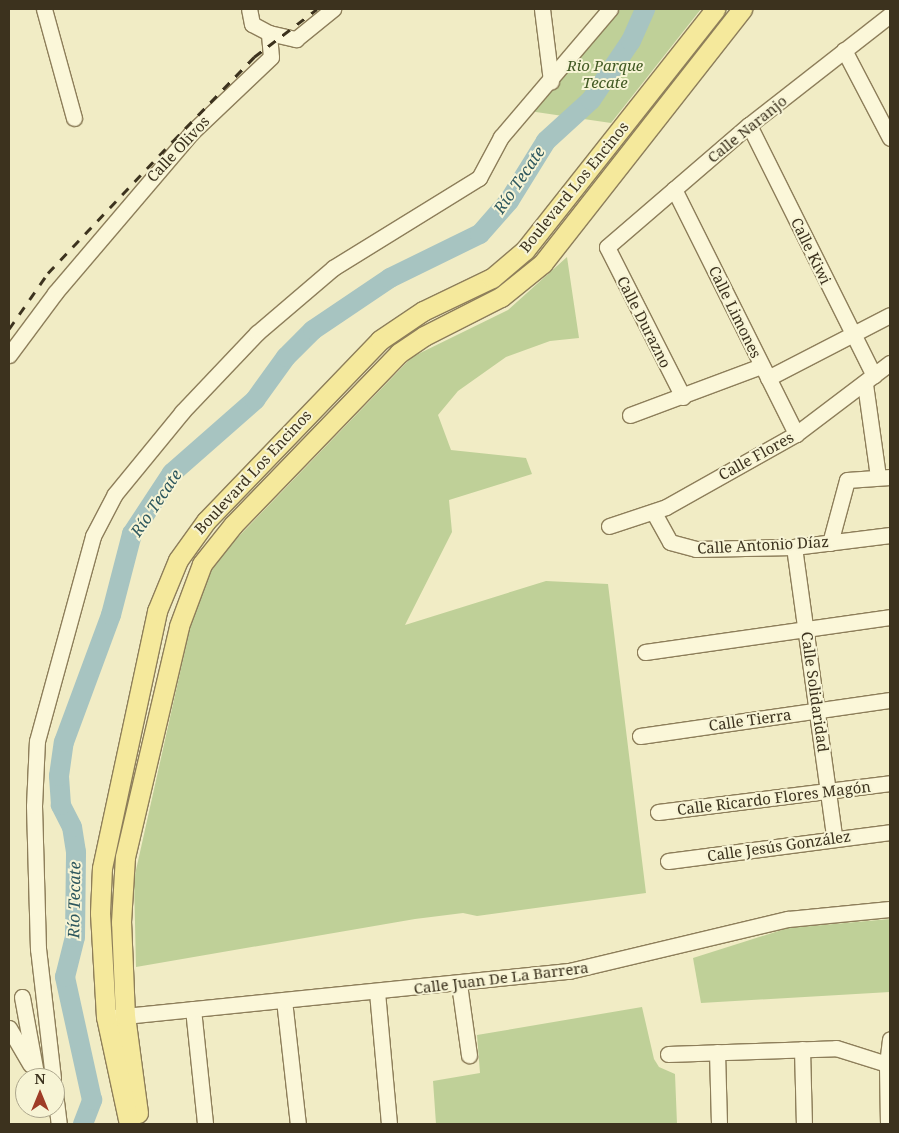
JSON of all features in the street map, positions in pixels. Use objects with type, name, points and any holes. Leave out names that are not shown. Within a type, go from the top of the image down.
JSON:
[{"type":"main road","name":"Boulevard Los Encinos","points":[[129,1124],[100,913],[107,834],[157,610],[178,560],[206,521],[380,340],[423,311],[492,278],[509,266],[581,183],[715,9]]},
{"type":"main road","name":"Boulevard Los Encinos","points":[[140,1124],[115,1016],[125,857],[179,626],[202,564],[233,525],[398,353],[424,336],[501,298],[527,279],[599,195],[742,9]]},
{"type":"main road","points":[[581,183],[599,195]]},
{"type":"street","points":[[44,9],[74,118]]},
{"type":"street","points":[[249,9],[252,24],[269,33],[296,39]]},
{"type":"street","name":"Calle Olivos","points":[[9,355],[55,293],[191,132],[271,57],[334,9]]},
{"type":"street","points":[[542,9],[551,81]]},
{"type":"street","points":[[52,1068],[43,994],[34,806],[37,742],[94,536],[115,494],[182,412],[257,333],[334,268],[479,178],[501,137],[551,81],[610,9]]},
{"type":"street","name":"Calle Naranjo","points":[[607,247],[750,125],[890,15]]},
{"type":"street","points":[[269,33],[271,57]]},
{"type":"street","points":[[844,50],[890,138]]},
{"type":"street","name":"Calle Kiwi","points":[[750,125],[853,336],[870,380],[884,477]]},
{"type":"street","name":"Calle Limones","points":[[674,189],[796,434]]},
{"type":"street","name":"Calle Durazno","points":[[607,247],[683,397]]},
{"type":"street","points":[[630,415],[765,372],[853,336],[890,315]]},
{"type":"street","name":"Calle Flores","points":[[610,526],[654,512],[796,434],[870,380],[890,363]]},
{"type":"street","points":[[830,543],[847,480],[884,477]]},
{"type":"street","name":"Calle Antonio Díaz","points":[[654,512],[665,535],[675,546],[696,549],[794,547],[890,535]]},
{"type":"street","name":"Calle Solidaridad","points":[[794,547],[834,837]]},
{"type":"street","points":[[645,652],[890,617]]},
{"type":"street","name":"Calle Tierra","points":[[640,736],[890,700]]},
{"type":"street","name":"Calle Ricardo Flores Magón","points":[[658,812],[890,783]]},
{"type":"street","name":"Calle Jesús González","points":[[668,861],[834,837],[890,832]]},
{"type":"street","name":"Calle Juan De La Barrera","points":[[115,1016],[459,984],[604,965],[788,919],[890,909]]},
{"type":"street","points":[[459,984],[469,1054]]},
{"type":"street","points":[[377,992],[389,1124]]},
{"type":"street","points":[[35,1068],[15,998],[43,994]]},
{"type":"street","points":[[284,1000],[298,1124]]},
{"type":"street","points":[[193,1009],[205,1124]]},
{"type":"street","points":[[9,1028],[33,1068]]},
{"type":"street","points":[[888,1124],[890,1039]]},
{"type":"street","points":[[802,1049],[804,1124]]},
{"type":"street","points":[[668,1054],[843,1049],[888,1065]]},
{"type":"street","points":[[717,1052],[719,1124]]},
{"type":"green space","name":"Rio Parque Tecate","points":[[611,9],[701,9],[611,123],[529,111]]},
{"type":"green space","points":[[567,257],[579,338],[550,341],[506,357],[458,391],[438,415],[451,450],[526,458],[532,474],[449,500],[452,532],[405,625],[546,581],[608,584],[646,893],[477,916],[463,913],[415,919],[136,967],[134,879],[194,610],[213,563],[412,357],[508,310]]},
{"type":"green space","points":[[890,919],[890,992],[701,1003],[693,958],[788,928]]},
{"type":"green space","points":[[642,1007],[654,1059],[659,1067],[675,1074],[677,1124],[436,1124],[433,1081],[480,1073],[477,1035]]},
{"type":"waterway","name":"Río Tecate","points":[[83,1124],[92,1100],[65,977],[75,937],[76,852],[72,827],[61,805],[59,776],[64,742],[111,615],[132,534],[172,473],[255,400],[286,357],[313,330],[390,278],[480,234],[509,201],[546,141],[591,100],[631,41],[645,9]]},
{"type":"railway","points":[[9,329],[48,273],[173,141],[254,57],[317,9]]}]
